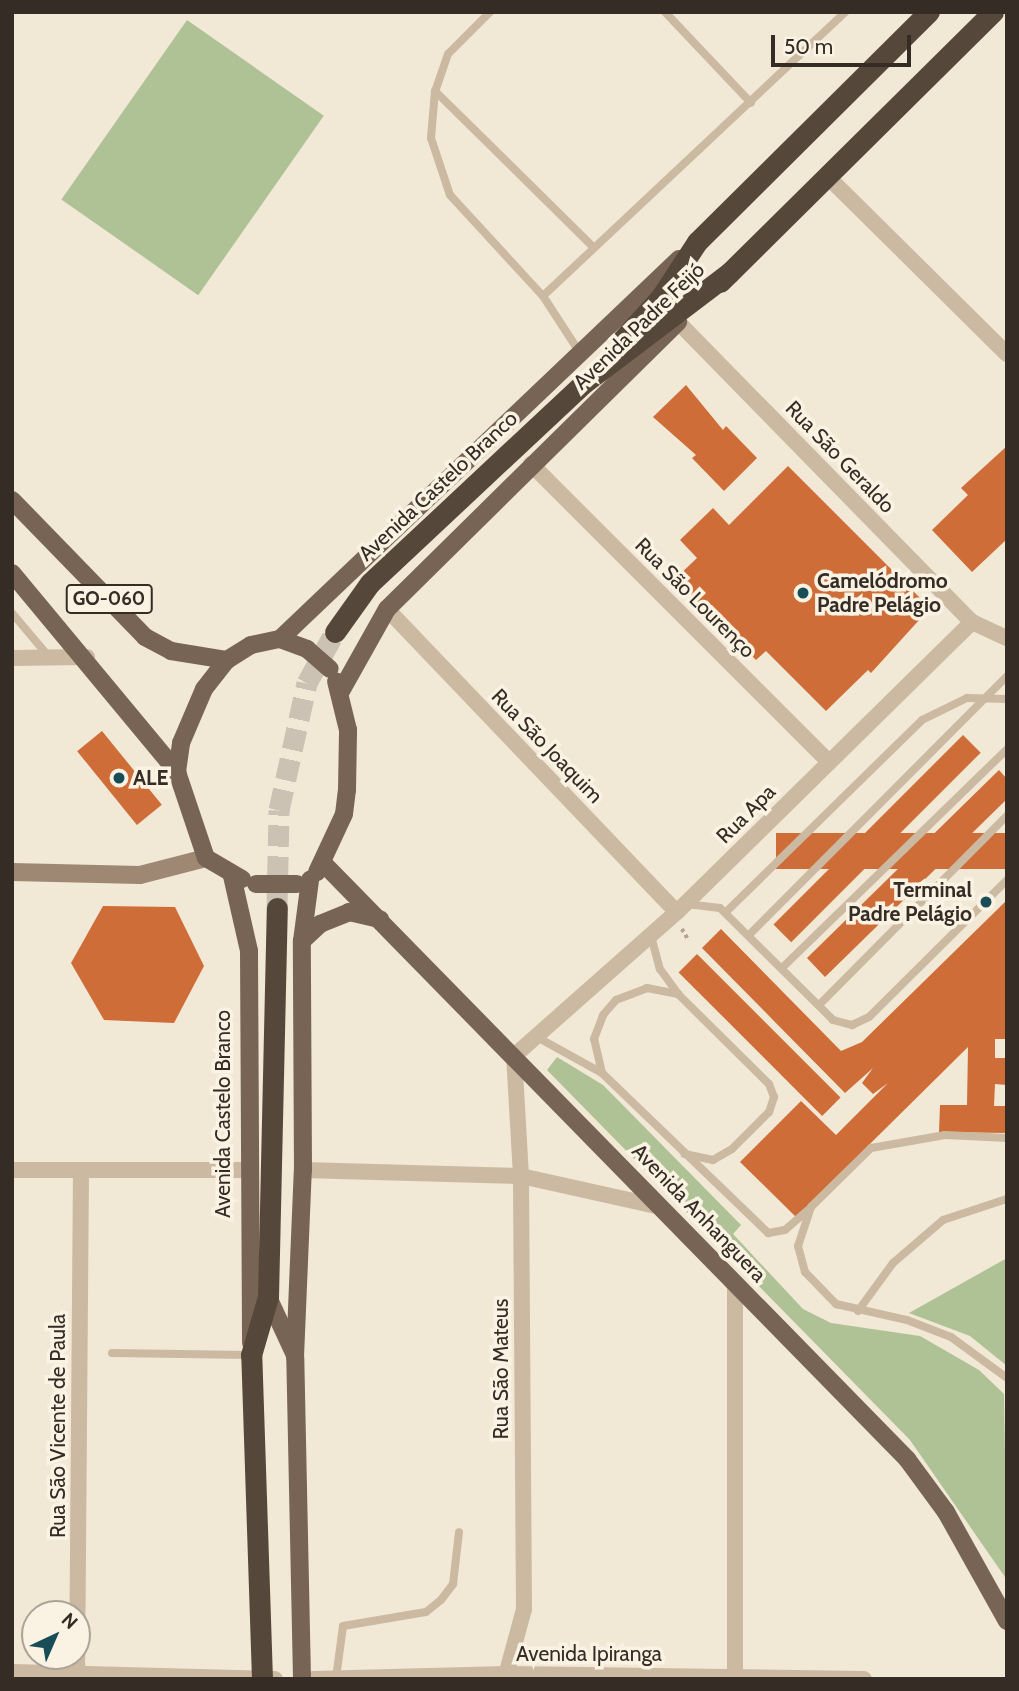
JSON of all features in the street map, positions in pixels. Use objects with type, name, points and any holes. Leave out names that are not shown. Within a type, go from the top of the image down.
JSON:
[{"type":"highway","name":"Avenida Padre Feijó","points":[[697,242],[929,12]]},
{"type":"highway","name":"Avenida Padre Feijó","points":[[678,322],[993,12]]},
{"type":"highway","name":"Avenida Castelo Branco","points":[[335,632],[370,583],[584,383],[662,297],[697,242]]},
{"type":"highway","name":"Avenida Castelo Branco","points":[[584,383],[730,272]]},
{"type":"highway","name":"Avenida Castelo Branco","points":[[262,1679],[251,1355],[268,1297],[277,908]]},
{"type":"main road","name":"Avenida Padre Feijó","points":[[280,639],[697,242]]},
{"type":"main road","name":"Avenida Padre Feijó","points":[[341,691],[387,609],[531,464],[678,322]]},
{"type":"main road","name":"GO-060","points":[[12,500],[145,637],[171,651],[227,660]]},
{"type":"main road","name":"GO-060","points":[[12,573],[87,657],[177,772],[206,858]]},
{"type":"main road","points":[[177,772],[190,714],[227,660],[251,645],[280,639],[307,649],[330,668],[341,691],[348,730],[347,790],[344,814],[324,864],[304,882],[256,884],[232,876],[206,858]]},
{"type":"main road","name":"Avenida Anhanguera","points":[[324,864],[381,919],[907,1460],[946,1512],[1007,1621]]},
{"type":"main road","name":"Avenida Castelo Branco","points":[[232,876],[249,951],[246,1170],[251,1355]]},
{"type":"main road","name":"Avenida Castelo Branco","points":[[302,1679],[295,1357],[303,1170],[304,882]]},
{"type":"main road","points":[[302,941],[320,924],[349,912],[381,919]]},
{"type":"main road","name":"Avenida Castelo Branco","points":[[268,1297],[295,1357]]},
{"type":"street","points":[[827,176],[1007,354]]},
{"type":"street","name":"Rua São Geraldo","points":[[678,322],[972,622]]},
{"type":"street","name":"Rua São Lourenço","points":[[531,464],[829,762]]},
{"type":"street","name":"Rua São Joaquim","points":[[387,609],[680,908]]},
{"type":"street","points":[[972,622],[1007,638]]},
{"type":"street","name":"Rua Apa","points":[[514,1056],[651,936],[972,622]]},
{"type":"street","points":[[12,658],[87,657]]},
{"type":"street","points":[[12,872],[140,875],[206,858]]},
{"type":"street","name":"Rua São Mateus","points":[[506,1677],[524,1609],[521,1176],[514,1056]]},
{"type":"street","points":[[12,1170],[81,1173],[246,1170]]},
{"type":"street","points":[[303,1170],[521,1176],[661,1208]]},
{"type":"street","name":"Rua São Vicente de Paula","points":[[77,1677],[81,1173]]},
{"type":"street","points":[[735,1283],[735,1675]]},
{"type":"street","points":[[12,1672],[77,1677],[275,1679]]},
{"type":"street","name":"Avenida Ipiranga","points":[[313,1679],[735,1675],[864,1679]]},
{"type":"lane","points":[[490,12],[448,54],[435,91],[431,138],[450,195],[543,296],[580,353]]},
{"type":"lane","points":[[665,12],[751,103]]},
{"type":"lane","points":[[543,296],[845,12]]},
{"type":"lane","points":[[435,91],[594,248]]},
{"type":"lane","points":[[12,613],[50,658]]},
{"type":"lane","points":[[750,935],[1007,676]]},
{"type":"lane","points":[[726,912],[922,720],[967,698],[988,696],[1007,699]]},
{"type":"lane","points":[[782,968],[1007,749]]},
{"type":"lane","points":[[819,1004],[1007,816]]},
{"type":"lane","points":[[680,908],[711,904],[726,912],[819,1004],[843,1024],[862,1022],[1007,880]]},
{"type":"lane","points":[[651,936],[660,969],[678,994],[769,1084],[774,1097],[766,1115],[722,1156],[702,1160],[685,1154]]},
{"type":"lane","points":[[601,1073],[594,1039],[603,1015],[617,1000],[647,988],[678,994]]},
{"type":"lane","points":[[535,1036],[601,1073],[768,1233],[785,1230],[871,1148],[945,1135],[1007,1138]]},
{"type":"lane","points":[[858,1311],[893,1263],[943,1220],[1007,1199]]},
{"type":"lane","points":[[811,1208],[798,1246],[804,1272],[821,1294],[858,1311],[907,1320],[951,1337],[1007,1378]]},
{"type":"lane","points":[[112,1353],[251,1355]]},
{"type":"lane","points":[[336,1678],[343,1626],[426,1612],[441,1600],[453,1584],[459,1532]]},
{"type":"green space","points":[[187,20],[324,116],[198,295],[61,199]]},
{"type":"green space","points":[[557,1057],[603,1085],[741,1225],[733,1234],[803,1309],[831,1323],[920,1336],[979,1370],[1004,1394],[1007,1580],[910,1440],[547,1070]]},
{"type":"green space","points":[[1007,1258],[1007,1366],[970,1336],[909,1313]]},
{"type":"building","points":[[686,385],[723,430],[726,426],[757,458],[724,491],[692,458],[696,455],[653,417]]},
{"type":"building","points":[[1007,446],[1007,539],[972,572],[932,530],[968,495],[961,488]]},
{"type":"building","name":"Camelódromo Padre Pelágio","points":[[788,466],[930,608],[871,673],[868,670],[826,711],[766,651],[756,660],[675,579],[697,558],[680,540],[713,508],[729,525]]},
{"type":"building","name":"ALE","points":[[102,731],[162,805],[137,825],[77,751]]},
{"type":"building","points":[[963,735],[981,753],[791,942],[773,925]]},
{"type":"building","points":[[999,770],[1007,779],[1007,799],[825,977],[807,958]]},
{"type":"building","points":[[776,833],[1007,833],[1007,869],[776,869]]},
{"type":"building","points":[[1007,900],[1007,1039],[995,1039],[995,1058],[1007,1058],[1007,1085],[995,1084],[994,1106],[1007,1106],[1007,1133],[939,1132],[940,1105],[967,1105],[968,1047],[796,1217],[740,1162],[801,1101],[836,1135],[888,1083],[873,1094],[862,1083],[873,1068],[845,1093],[702,948],[721,929],[841,1051],[862,1042]]},
{"type":"building","points":[[103,906],[175,907],[204,966],[174,1023],[104,1020],[71,963]]},
{"type":"building","points":[[697,954],[841,1098],[822,1116],[679,972]]},
{"type":"tunnel","points":[[277,908],[279,810],[307,683],[335,632]]},
{"type":"place","name":"Camelódromo Padre Pelágio","points":[[803,593]]},
{"type":"place","name":"ALE","points":[[119,778]]},
{"type":"place","name":"Terminal Padre Pelágio","points":[[986,902]]}]
